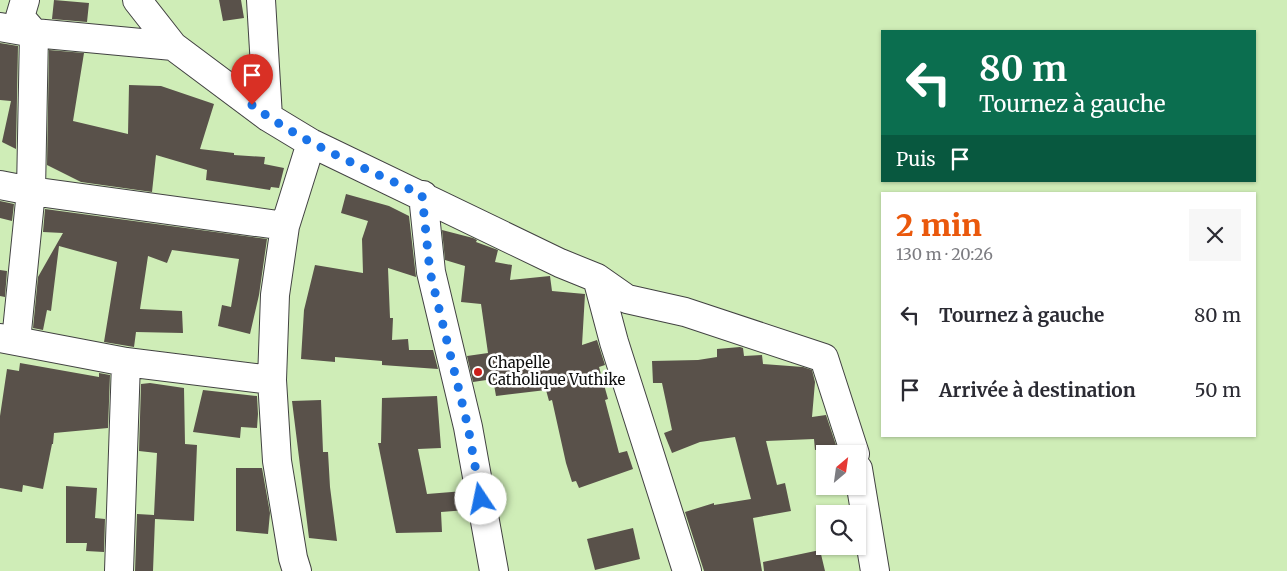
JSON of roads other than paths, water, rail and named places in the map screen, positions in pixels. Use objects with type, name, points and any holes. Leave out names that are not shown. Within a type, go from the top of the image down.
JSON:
[{"type":"street","points":[[25,0],[20,17],[34,33],[31,191],[8,339],[126,362],[272,380]]},
{"type":"street","points":[[137,0],[173,46],[268,117],[311,143],[560,263],[597,278],[627,299],[685,312],[824,358],[852,445]]},
{"type":"street","points":[[261,0],[268,117]]},
{"type":"street","points":[[0,27],[34,33],[173,46]]},
{"type":"street","points":[[297,571],[293,558],[277,461],[272,380],[275,295],[285,226],[311,143]]},
{"type":"street","points":[[0,185],[31,191],[285,226]]},
{"type":"street","points":[[422,195],[430,272],[468,427],[494,571]]},
{"type":"street","points":[[597,278],[614,342],[686,571]]},
{"type":"street","points":[[119,571],[126,362]]},
{"type":"street","points":[[862,495],[875,571]]},
{"type":"place","name":"Chapelle Catholique Vuthike","points":[[478,372]]}]
